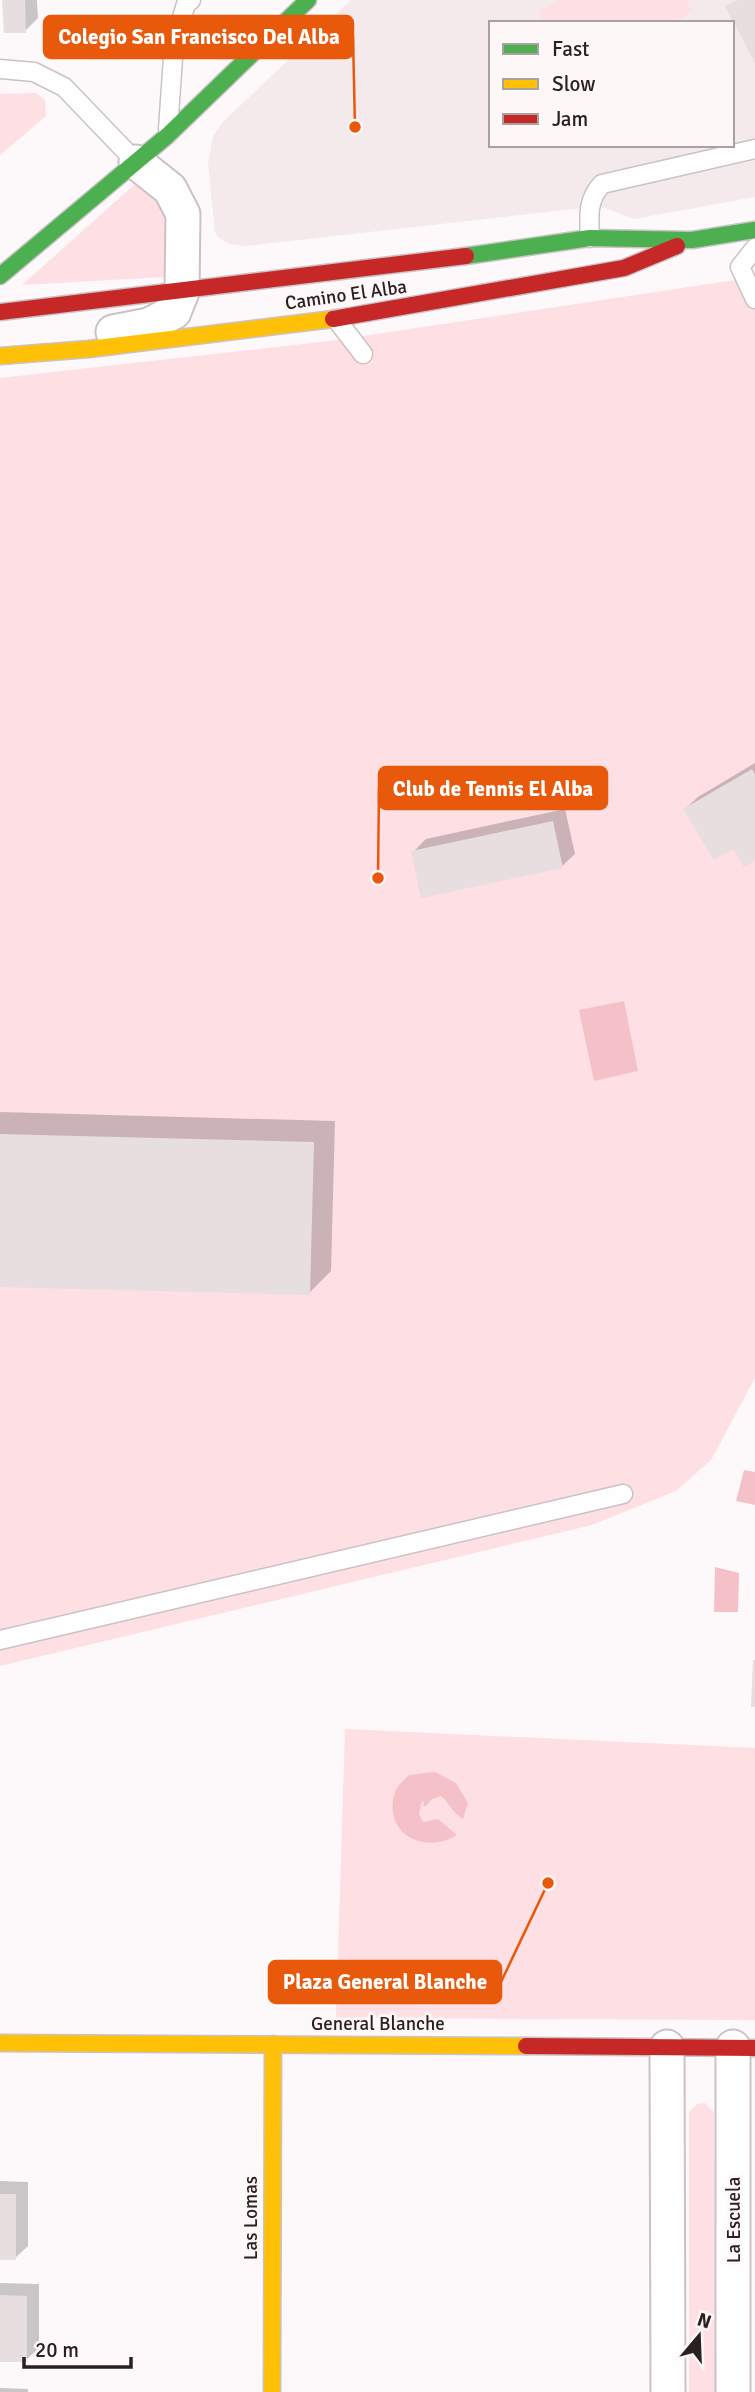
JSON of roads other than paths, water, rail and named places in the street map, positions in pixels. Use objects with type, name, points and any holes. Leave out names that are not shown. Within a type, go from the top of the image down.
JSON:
[{"type":"main road","points":[[0,276],[167,136],[308,0]]},
{"type":"main road","name":"Camino El Alba","points":[[0,312],[425,262],[590,238],[692,240],[755,230]]},
{"type":"main road","name":"Camino El Alba","points":[[0,356],[89,349],[336,319],[624,268],[692,240]]},
{"type":"main road","name":"General Blanche","points":[[0,2043],[744,2048]]},
{"type":"main road","name":"Las Lomas","points":[[272,2392],[273,2044]]},
{"type":"street","points":[[89,349],[115,331],[149,325],[174,312],[182,292],[183,214],[170,189],[136,162]]},
{"type":"street","points":[[667,2047],[668,2392]]},
{"type":"street","name":"La Escuela","points":[[733,2392],[744,2048]]},
{"type":"lane","points":[[167,136],[174,44],[186,4],[191,0]]},
{"type":"lane","points":[[0,69],[34,72],[64,87],[136,162]]},
{"type":"lane","points":[[590,238],[590,202],[603,184],[755,149]]},
{"type":"lane","points":[[755,248],[740,267],[755,299]]},
{"type":"lane","points":[[336,319],[363,354]]},
{"type":"lane","points":[[0,1640],[623,1494]]},
{"type":"place","name":"Colegio San Francisco Del Alba","points":[[355,127]]},
{"type":"place","name":"Club de Tennis El Alba","points":[[378,878]]},
{"type":"place","name":"Plaza General Blanche","points":[[548,1883]]}]
